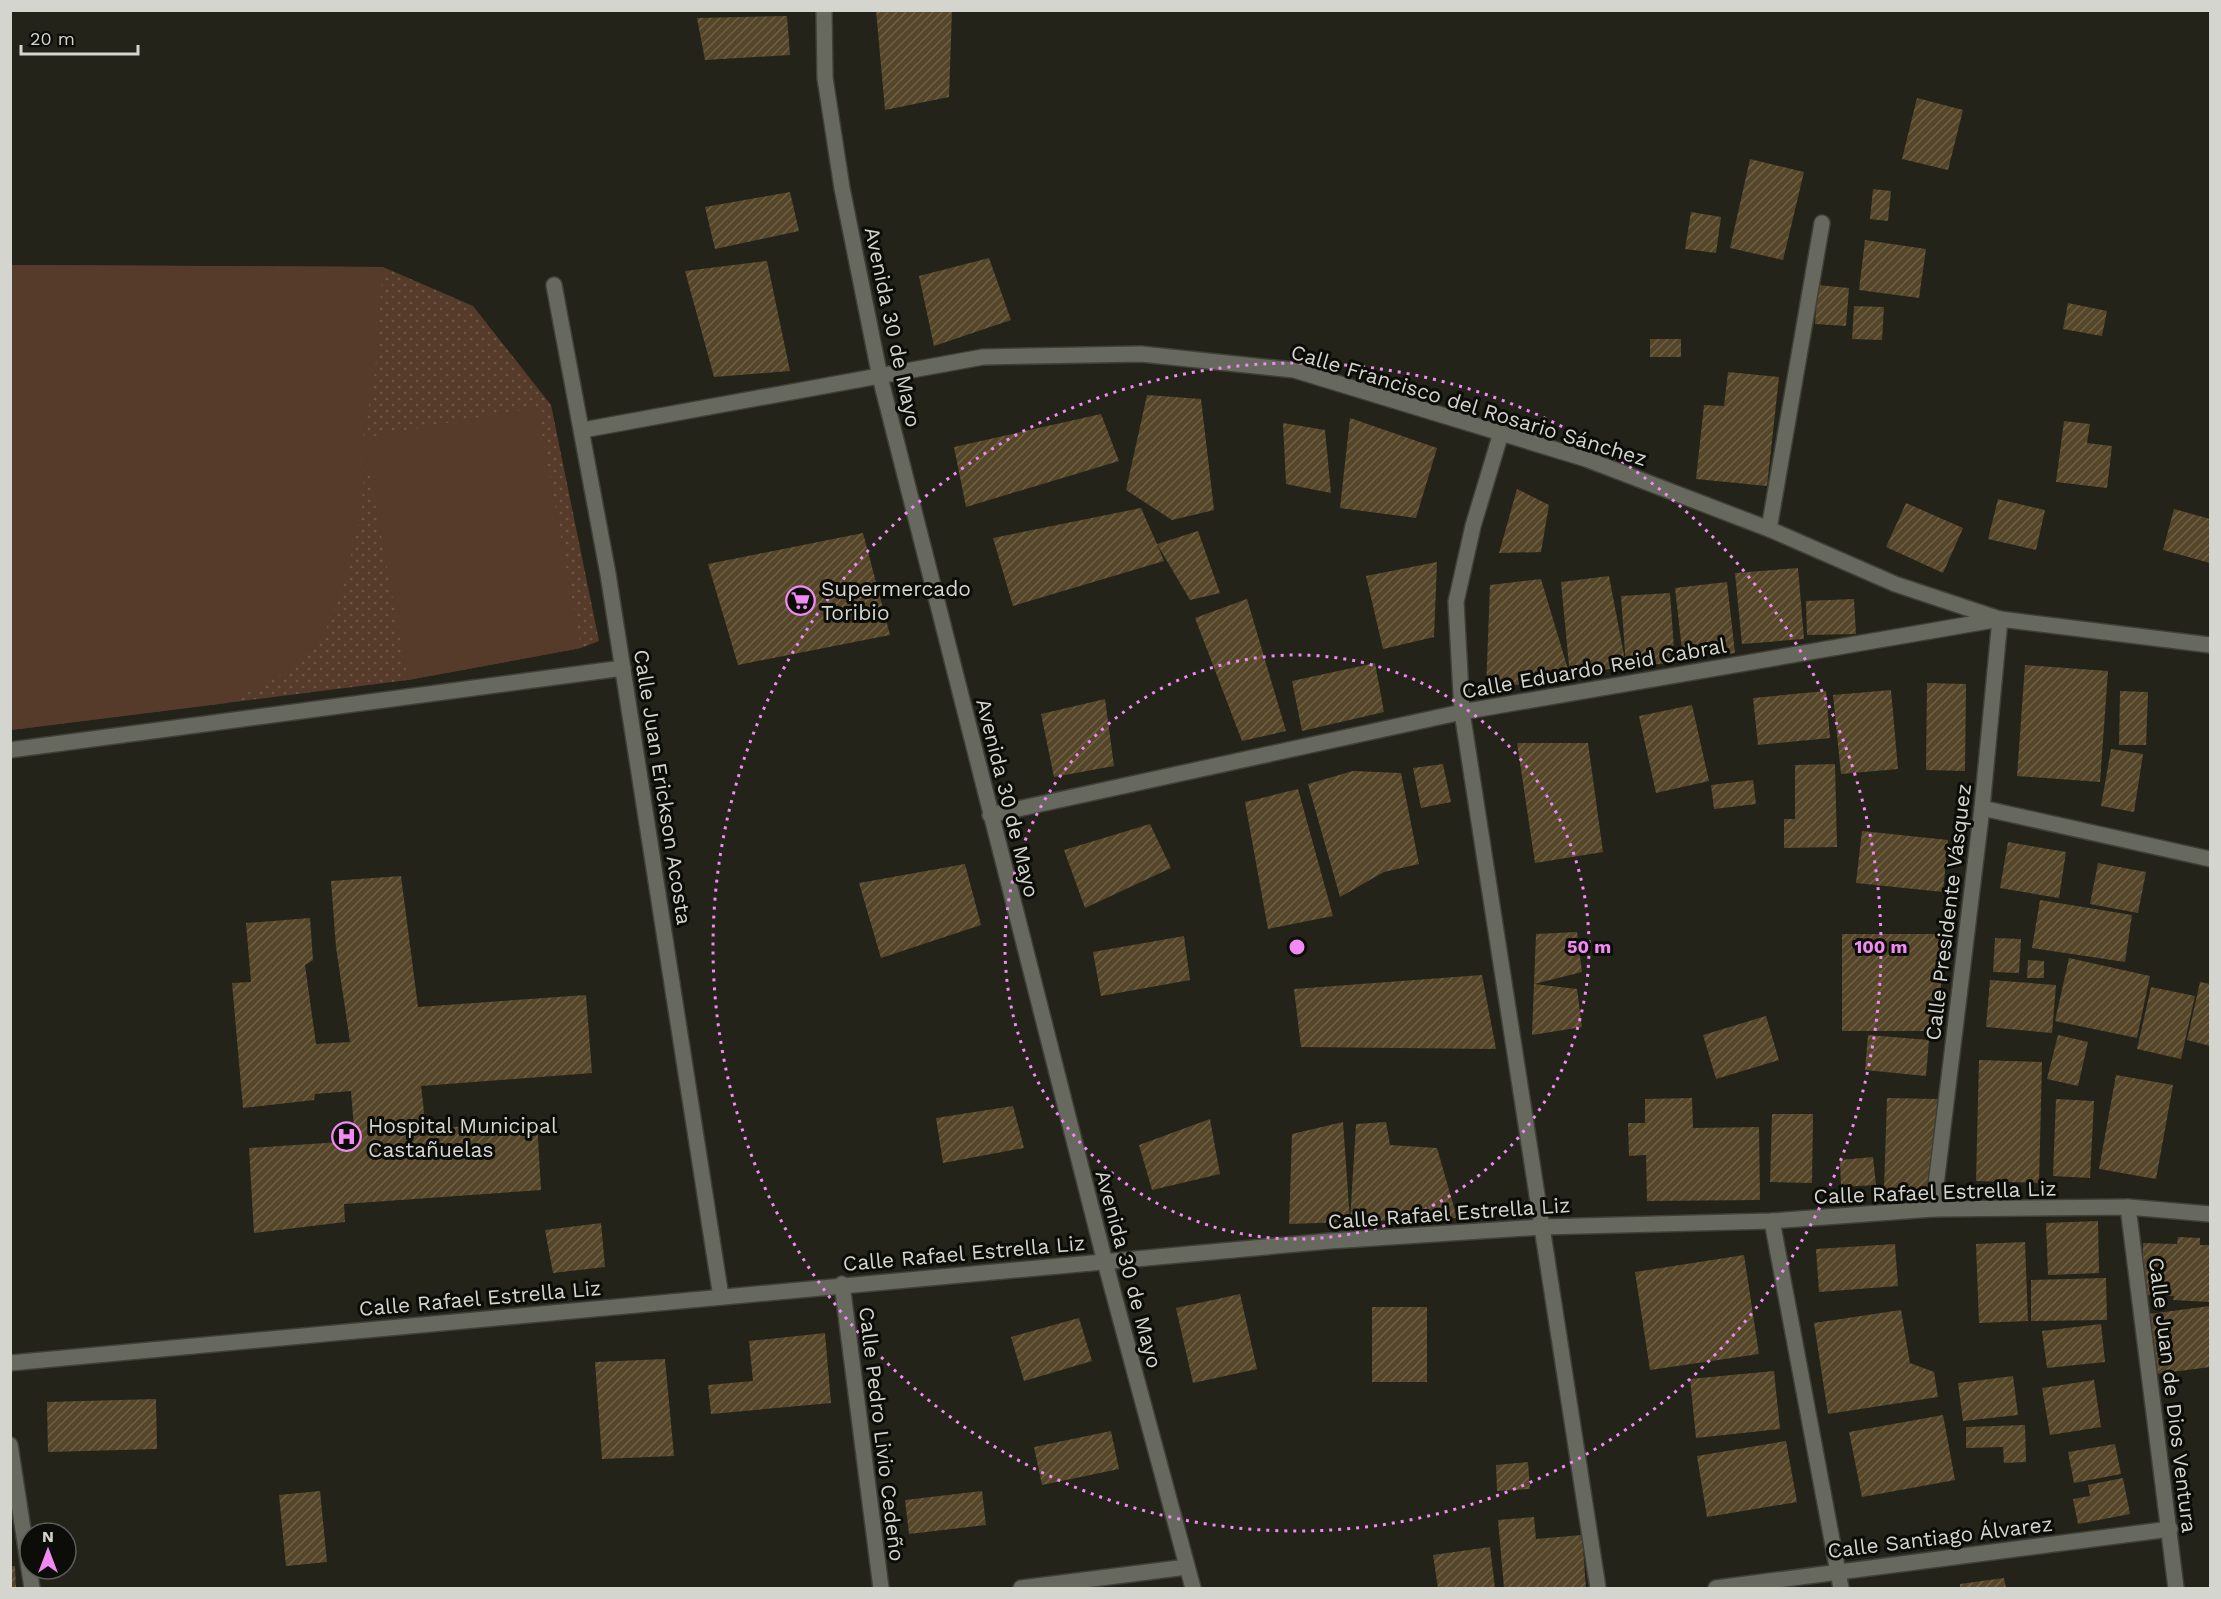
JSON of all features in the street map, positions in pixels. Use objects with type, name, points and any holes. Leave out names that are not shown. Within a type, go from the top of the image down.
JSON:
[{"type":"street","name":"Avenida 30 de Mayo","points":[[824,10],[826,90],[842,188],[880,377],[1105,1262],[1193,1588]]},
{"type":"street","points":[[1769,529],[1822,223]]},
{"type":"street","name":"Calle Juan Erickson Acosta","points":[[554,285],[583,430],[623,668],[721,1297]]},
{"type":"street","name":"Calle Francisco del Rosario Sánchez","points":[[583,430],[982,357],[1141,354],[1294,370],[1586,459],[1769,529],[1895,584],[2000,619]]},
{"type":"street","points":[[1501,433],[1473,526],[1456,602],[1462,712],[1598,1588]]},
{"type":"street","name":"Calle Eduardo Reid Cabral","points":[[990,815],[1462,712],[2000,619],[2211,645]]},
{"type":"street","name":"Calle Presidente Vásquez","points":[[1933,1209],[1982,808],[2000,619]]},
{"type":"street","points":[[10,750],[623,668]]},
{"type":"street","points":[[1982,808],[2211,860]]},
{"type":"street","name":"Calle Rafael Estrella Liz","points":[[10,1363],[842,1284],[1330,1241],[1542,1227],[1772,1221],[1933,1209],[2128,1207],[2211,1214]]},
{"type":"street","name":"Calle Juan de Dios Ventura","points":[[2128,1207],[2176,1588]]},
{"type":"street","points":[[1772,1221],[1841,1588]]},
{"type":"street","name":"Calle Pedro Livio Cedeño","points":[[842,1284],[881,1588]]},
{"type":"street","points":[[10,1445],[32,1588]]},
{"type":"street","name":"Calle Santiago Álvarez","points":[[1716,1588],[2170,1529]]},
{"type":"street","points":[[1021,1588],[1186,1567]]},
{"type":"shaded area","points":[[10,265],[383,267],[473,306],[551,405],[599,641],[581,648],[408,680],[11,730]]},
{"type":"shaded area","points":[[11,265],[383,267],[375,372],[363,438],[537,407],[581,648],[408,680],[366,455],[361,512],[346,577],[325,633],[277,678],[227,703],[11,730]]},
{"type":"building","points":[[876,10],[952,10],[949,97],[885,110]]},
{"type":"building","points":[[787,16],[790,55],[705,60],[697,18]]},
{"type":"building","points":[[1917,98],[1963,110],[1948,170],[1902,159]]},
{"type":"building","points":[[1750,159],[1804,172],[1783,260],[1730,248]]},
{"type":"building","points":[[1873,189],[1891,191],[1888,221],[1870,219]]},
{"type":"building","points":[[790,192],[799,231],[715,249],[705,207]]},
{"type":"building","points":[[1691,212],[1721,217],[1716,253],[1685,249]]},
{"type":"building","points":[[1865,240],[1926,249],[1919,298],[1859,290]]},
{"type":"building","points":[[989,258],[1011,320],[934,346],[919,276]]},
{"type":"building","points":[[767,261],[790,371],[714,377],[685,271]]},
{"type":"building","points":[[1818,285],[1849,288],[1846,326],[1815,324]]},
{"type":"building","points":[[2068,303],[2107,311],[2102,336],[2063,329]]},
{"type":"building","points":[[1854,306],[1884,307],[1882,340],[1852,339]]},
{"type":"building","points":[[1650,339],[1681,339],[1681,357],[1650,357]]},
{"type":"building","points":[[1728,372],[1779,377],[1767,486],[1696,479],[1704,405],[1724,406]]},
{"type":"building","points":[[1147,395],[1201,399],[1214,510],[1172,520],[1126,490]]},
{"type":"building","points":[[1101,414],[1119,461],[966,507],[954,447]]},
{"type":"building","points":[[1350,418],[1437,448],[1416,518],[1340,508]]},
{"type":"building","points":[[2064,421],[2090,424],[2087,443],[2112,446],[2107,488],[2056,482]]},
{"type":"building","points":[[1283,423],[1325,430],[1331,493],[1286,484]]},
{"type":"building","points":[[1517,489],[1549,505],[1541,552],[1499,553]]},
{"type":"building","points":[[1998,499],[2045,510],[2036,550],[1988,539]]},
{"type":"building","points":[[1906,503],[1963,528],[1943,573],[1886,547]]},
{"type":"building","points":[[1141,508],[1164,561],[1013,606],[993,538]]},
{"type":"building","points":[[2174,509],[2210,519],[2210,563],[2163,550]]},
{"type":"building","points":[[1198,531],[1220,593],[1190,600],[1157,544]]},
{"type":"building","name":"Supermercado Toribio","points":[[863,533],[890,635],[738,665],[708,564]]},
{"type":"building","points":[[1437,562],[1434,637],[1383,649],[1366,576]]},
{"type":"building","points":[[1798,568],[1804,639],[1742,644],[1735,573]]},
{"type":"building","points":[[1609,576],[1626,666],[1570,676],[1561,582]]},
{"type":"building","points":[[1541,579],[1570,676],[1486,690],[1490,585]]},
{"type":"building","points":[[1727,582],[1735,653],[1683,659],[1675,588]]},
{"type":"building","points":[[1670,593],[1675,663],[1626,666],[1621,596]]},
{"type":"building","points":[[1247,599],[1286,731],[1242,741],[1195,618]]},
{"type":"building","points":[[1854,599],[1856,634],[1807,635],[1806,601]]},
{"type":"building","points":[[1375,663],[1384,712],[1302,731],[1292,681]]},
{"type":"building","points":[[2025,665],[2108,671],[2100,782],[2017,776]]},
{"type":"building","points":[[1927,683],[1966,684],[1965,771],[1926,770]]},
{"type":"building","points":[[1891,690],[1898,769],[1841,774],[1833,695]]},
{"type":"building","points":[[1826,691],[1830,738],[1758,745],[1753,698]]},
{"type":"building","points":[[2120,691],[2148,692],[2146,745],[2119,745]]},
{"type":"building","points":[[1105,699],[1114,766],[1054,777],[1041,714]]},
{"type":"building","points":[[1692,705],[1709,781],[1656,793],[1639,716]]},
{"type":"building","points":[[1517,743],[1588,743],[1603,852],[1535,863]]},
{"type":"building","points":[[2111,749],[2143,754],[2134,812],[2101,806]]},
{"type":"building","points":[[1443,764],[1451,802],[1421,808],[1413,768]]},
{"type":"building","points":[[1835,764],[1837,847],[1784,848],[1784,819],[1795,819],[1795,765]]},
{"type":"building","points":[[1353,771],[1401,773],[1419,864],[1384,872],[1340,897],[1308,784]]},
{"type":"building","points":[[1753,780],[1756,804],[1714,809],[1711,785]]},
{"type":"building","points":[[1298,789],[1333,916],[1268,929],[1245,802]]},
{"type":"building","points":[[1150,824],[1171,868],[1085,908],[1064,850]]},
{"type":"building","points":[[1862,831],[1948,840],[1943,892],[1856,883]]},
{"type":"building","points":[[2008,842],[2066,852],[2059,898],[2000,888]]},
{"type":"building","points":[[2098,863],[2146,872],[2138,913],[2090,904]]},
{"type":"building","points":[[965,864],[981,925],[881,958],[859,883]]},
{"type":"building","name":"Hospital Municipal Castañuelas","points":[[401,876],[418,1007],[586,995],[592,1073],[421,1086],[426,1129],[537,1121],[541,1190],[344,1204],[345,1222],[254,1233],[249,1148],[355,1141],[351,1091],[315,1094],[314,1100],[243,1108],[232,983],[251,982],[246,923],[310,918],[313,960],[305,965],[316,1044],[350,1042],[336,947],[331,881]]},
{"type":"building","points":[[2040,900],[2132,915],[2125,962],[2032,948]]},
{"type":"building","points":[[1577,932],[1582,972],[1534,984],[1536,934]]},
{"type":"building","points":[[1842,934],[1941,934],[1941,1031],[1842,1031]]},
{"type":"building","points":[[1184,936],[1190,980],[1101,996],[1093,952]]},
{"type":"building","points":[[1995,938],[2021,939],[2019,973],[1993,972]]},
{"type":"building","points":[[2069,958],[2150,976],[2137,1038],[2055,1021]]},
{"type":"building","points":[[2028,960],[2044,961],[2044,978],[2027,978]]},
{"type":"building","points":[[1482,975],[1496,1049],[1301,1047],[1294,989]]},
{"type":"building","points":[[1990,980],[2056,985],[2052,1033],[1986,1027]]},
{"type":"building","points":[[2200,982],[2210,984],[2210,1046],[2187,1040]]},
{"type":"building","points":[[1534,984],[1577,989],[1582,1027],[1532,1035]]},
{"type":"building","points":[[2151,987],[2195,996],[2181,1059],[2137,1049]]},
{"type":"building","points":[[1766,1016],[1779,1060],[1716,1079],[1703,1035]]},
{"type":"building","points":[[1868,1035],[1929,1040],[1926,1076],[1865,1070]]},
{"type":"building","points":[[2058,1035],[2088,1042],[2078,1086],[2047,1079]]},
{"type":"building","points":[[1979,1060],[2042,1062],[2039,1183],[1976,1181]]},
{"type":"building","points":[[2116,1075],[2173,1085],[2156,1179],[2099,1169]]},
{"type":"building","points":[[1692,1098],[1693,1128],[1759,1127],[1760,1200],[1647,1201],[1646,1155],[1629,1156],[1628,1123],[1645,1123],[1645,1099]]},
{"type":"building","points":[[1887,1098],[1938,1099],[1936,1190],[1884,1189]]},
{"type":"building","points":[[2056,1099],[2094,1101],[2090,1178],[2053,1176]]},
{"type":"building","points":[[1013,1106],[1024,1148],[943,1163],[936,1118]]},
{"type":"building","points":[[1772,1114],[1813,1114],[1812,1183],[1770,1182]]},
{"type":"building","points":[[1210,1119],[1220,1174],[1152,1190],[1139,1145]]},
{"type":"building","points":[[1343,1122],[1350,1221],[1356,1124],[1386,1122],[1390,1145],[1437,1148],[1457,1218],[1289,1224],[1292,1134]]},
{"type":"building","points":[[1873,1157],[1876,1185],[1841,1187],[1840,1160]]},
{"type":"building","points":[[2098,1221],[2099,1273],[2048,1275],[2046,1223]]},
{"type":"building","points":[[601,1223],[605,1267],[553,1273],[545,1230]]},
{"type":"building","points":[[2178,1237],[2200,1238],[2200,1245],[2210,1245],[2210,1302],[2173,1300],[2174,1296],[2142,1295],[2143,1243],[2177,1244]]},
{"type":"building","points":[[2025,1242],[2028,1321],[1979,1323],[1976,1244]]},
{"type":"building","points":[[1895,1244],[1898,1286],[1819,1292],[1816,1249]]},
{"type":"building","points":[[1744,1255],[1759,1354],[1650,1370],[1635,1272]]},
{"type":"building","points":[[2106,1278],[2107,1320],[2031,1321],[2031,1280]]},
{"type":"building","points":[[1240,1294],[1257,1369],[1193,1383],[1176,1308]]},
{"type":"building","points":[[2210,1306],[2210,1367],[2156,1374],[2149,1314]]},
{"type":"building","points":[[1372,1307],[1427,1307],[1427,1382],[1372,1382]]},
{"type":"building","points":[[1901,1310],[1910,1363],[1934,1372],[1938,1397],[1828,1414],[1814,1323]]},
{"type":"building","points":[[1079,1318],[1092,1361],[1024,1381],[1011,1337]]},
{"type":"building","points":[[2101,1324],[2105,1362],[2047,1368],[2042,1331]]},
{"type":"building","points":[[825,1333],[831,1403],[711,1414],[708,1385],[753,1381],[749,1341]]},
{"type":"building","points":[[665,1359],[674,1456],[602,1459],[595,1362]]},
{"type":"building","points":[[1774,1371],[1780,1429],[1696,1438],[1690,1379]]},
{"type":"building","points":[[2013,1376],[2018,1415],[1963,1421],[1958,1383]]},
{"type":"building","points":[[2094,1380],[2101,1427],[2050,1435],[2042,1388]]},
{"type":"building","points":[[156,1399],[157,1449],[48,1452],[47,1402]]},
{"type":"building","points":[[1943,1415],[1955,1480],[1862,1497],[1849,1432]]},
{"type":"building","points":[[2025,1425],[2026,1462],[2004,1463],[2003,1447],[1966,1448],[1966,1427]]},
{"type":"building","points":[[1111,1431],[1119,1469],[1042,1485],[1034,1447]]},
{"type":"building","points":[[1786,1441],[1797,1502],[1707,1517],[1697,1456]]},
{"type":"building","points":[[2115,1444],[2121,1474],[2074,1483],[2068,1452]]},
{"type":"building","points":[[1528,1462],[1530,1489],[1497,1491],[1496,1465]]},
{"type":"building","points":[[2123,1478],[2130,1514],[2078,1524],[2073,1499],[2090,1496],[2088,1485]]},
{"type":"building","points":[[320,1491],[327,1562],[286,1566],[279,1495]]},
{"type":"building","points":[[982,1491],[986,1525],[909,1534],[905,1500]]},
{"type":"building","points":[[1534,1517],[1536,1539],[1582,1535],[1586,1588],[1504,1588],[1498,1520]]},
{"type":"building","points":[[1490,1547],[1495,1588],[1438,1588],[1433,1555]]},
{"type":"building","points":[[10,1566],[15,1566],[16,1588],[10,1588]]},
{"type":"building","points":[[2004,1578],[2006,1588],[1960,1588],[1960,1584]]},
{"type":"place","name":"Supermercado Toribio","points":[[800,600]]},
{"type":"place","name":"Hospital Municipal Castañuelas","points":[[347,1137]]}]
